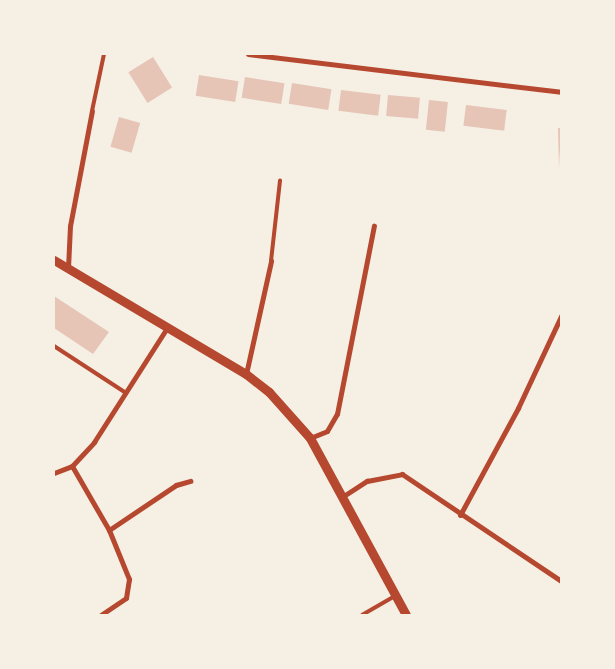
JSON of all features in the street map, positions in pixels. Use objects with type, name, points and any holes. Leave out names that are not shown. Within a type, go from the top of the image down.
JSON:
[{"type":"street","points":[[248,54],[561,92]]},
{"type":"street","points":[[68,268],[70,226],[92,111]]},
{"type":"street","points":[[310,438],[327,431],[337,414],[374,226]]},
{"type":"street","points":[[54,260],[246,374],[269,392],[310,438],[406,615]]},
{"type":"street","points":[[246,374],[271,261]]},
{"type":"street","points":[[460,515],[518,408],[561,316]]},
{"type":"street","points":[[54,473],[72,466],[94,442],[167,328]]},
{"type":"street","points":[[72,466],[109,530],[129,579],[129,589],[126,598],[101,615]]},
{"type":"street","points":[[342,497],[367,481],[402,474],[460,515],[561,580]]},
{"type":"street","points":[[109,530],[176,485],[190,481]]},
{"type":"lane","points":[[92,111],[104,54]]},
{"type":"lane","points":[[271,261],[280,181]]},
{"type":"lane","points":[[54,346],[126,393]]},
{"type":"lane","points":[[362,615],[396,596]]},
{"type":"building","points":[[153,57],[172,88],[147,103],[128,72]]},
{"type":"building","points":[[199,75],[239,81],[235,102],[196,96]]},
{"type":"building","points":[[245,77],[285,83],[281,104],[242,98]]},
{"type":"building","points":[[292,83],[332,89],[328,110],[289,104]]},
{"type":"building","points":[[341,90],[381,95],[378,116],[338,111]]},
{"type":"building","points":[[388,95],[420,98],[418,119],[386,116]]},
{"type":"building","points":[[429,100],[448,102],[445,132],[426,130]]},
{"type":"building","points":[[466,105],[507,110],[504,131],[463,126]]},
{"type":"building","points":[[119,117],[140,123],[132,153],[110,147]]},
{"type":"building","points":[[558,128],[561,128],[559,168]]},
{"type":"building","points":[[54,296],[109,332],[93,354],[54,328]]}]
